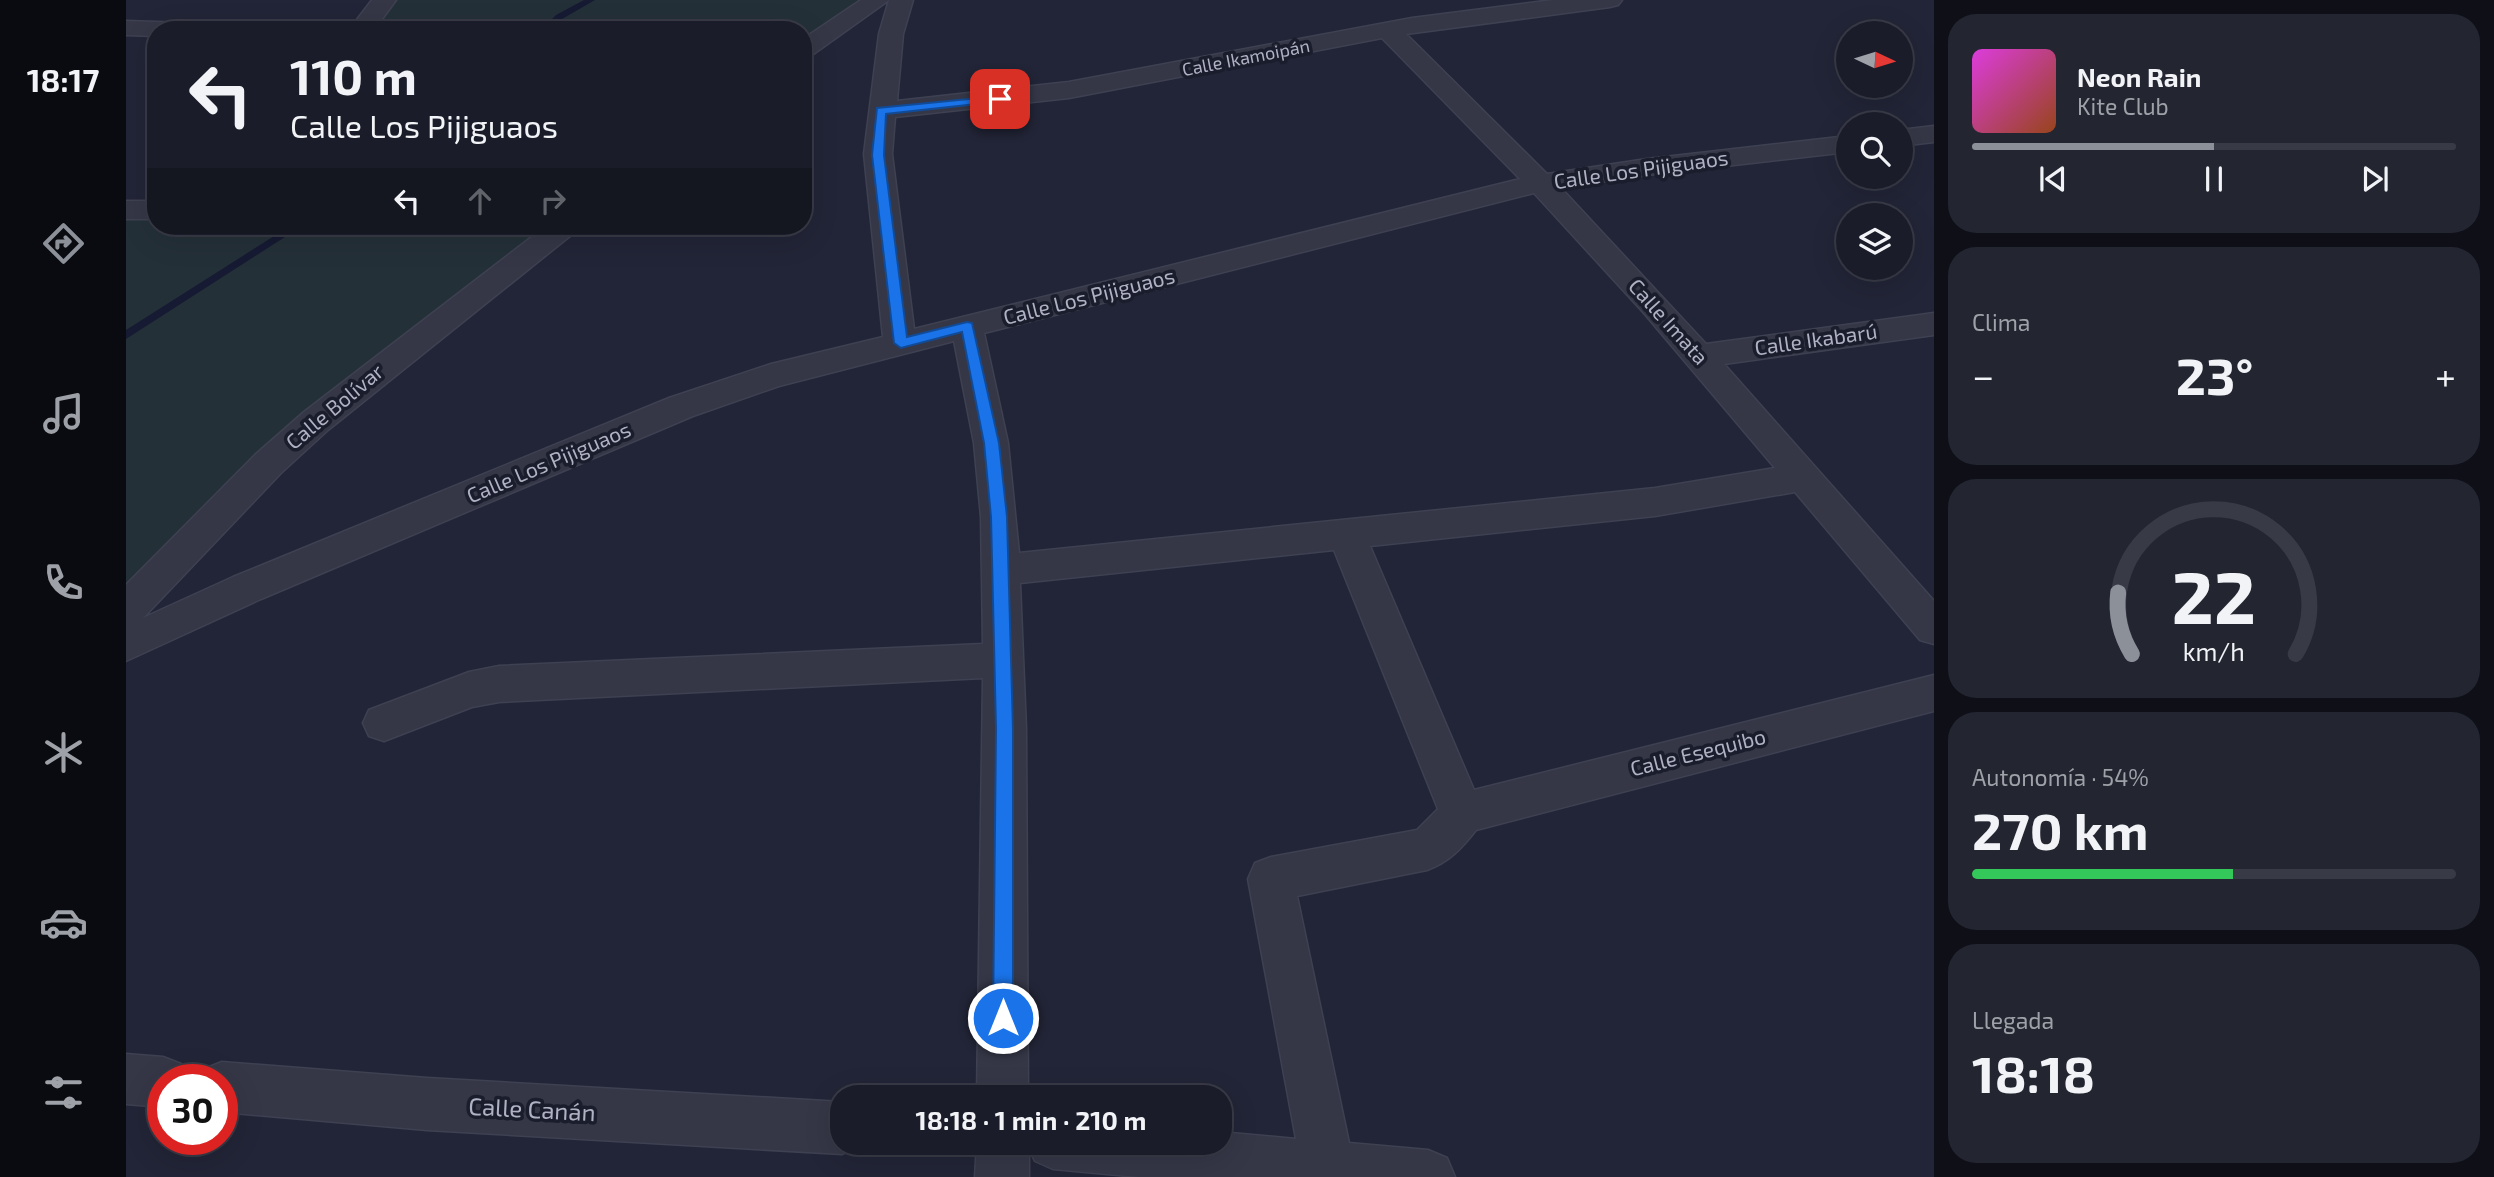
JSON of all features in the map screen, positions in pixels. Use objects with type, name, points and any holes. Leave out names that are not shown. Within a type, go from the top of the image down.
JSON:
[{"type":"street","points":[[368,21],[384,0]]},
{"type":"street","points":[[812,44],[877,0]]},
{"type":"street","points":[[901,0],[891,34],[878,155],[901,343]]},
{"type":"street","name":"Calle Ikamoipán","points":[[881,111],[1081,88],[1387,29],[1468,16],[1610,0]]},
{"type":"street","points":[[126,29],[147,29]]},
{"type":"street","name":"Calle Imata","points":[[1387,29],[1540,183],[1699,356],[1934,628]]},
{"type":"street","name":"Calle Los Pijiguaos","points":[[126,644],[247,588],[681,407],[771,376],[1540,183],[1647,167],[1836,145]]},
{"type":"street","points":[[126,210],[147,210]]},
{"type":"street","name":"Calle Bolívar","points":[[126,610],[268,464],[316,421],[554,235]]},
{"type":"street","name":"Calle Ikabarú","points":[[1699,356],[1934,324]]},
{"type":"street","points":[[967,327],[991,443],[999,517],[1003,660],[1003,1085]]},
{"type":"street","points":[[1000,569],[1655,502],[1804,477]]},
{"type":"street","points":[[1328,1168],[1271,879],[1427,849],[1444,836],[1462,813],[1346,534]]},
{"type":"street","points":[[384,723],[458,693],[499,684],[1003,660]]},
{"type":"street","name":"Calle Esequibo","points":[[1462,813],[1934,693]]},
{"type":"street","points":[[126,1079],[147,1081]]},
{"type":"street","name":"Calle Canán","points":[[238,1088],[427,1104],[830,1127]]},
{"type":"street","points":[[1002,1177],[1003,1155]]},
{"type":"street","points":[[1185,1155],[1427,1177]]},
{"type":"shaded area","points":[[384,0],[877,0],[812,44],[812,21],[368,21]]},
{"type":"shaded area","points":[[126,210],[147,210],[147,235],[553,235],[394,358],[126,610]]},
{"type":"waterway","points":[[555,21],[591,0]]},
{"type":"waterway","points":[[126,335],[283,235]]},
{"type":"route","points":[[1000,99],[881,111],[878,155],[901,343],[967,327],[991,443],[999,517],[1005,729],[1003,1018]]}]
